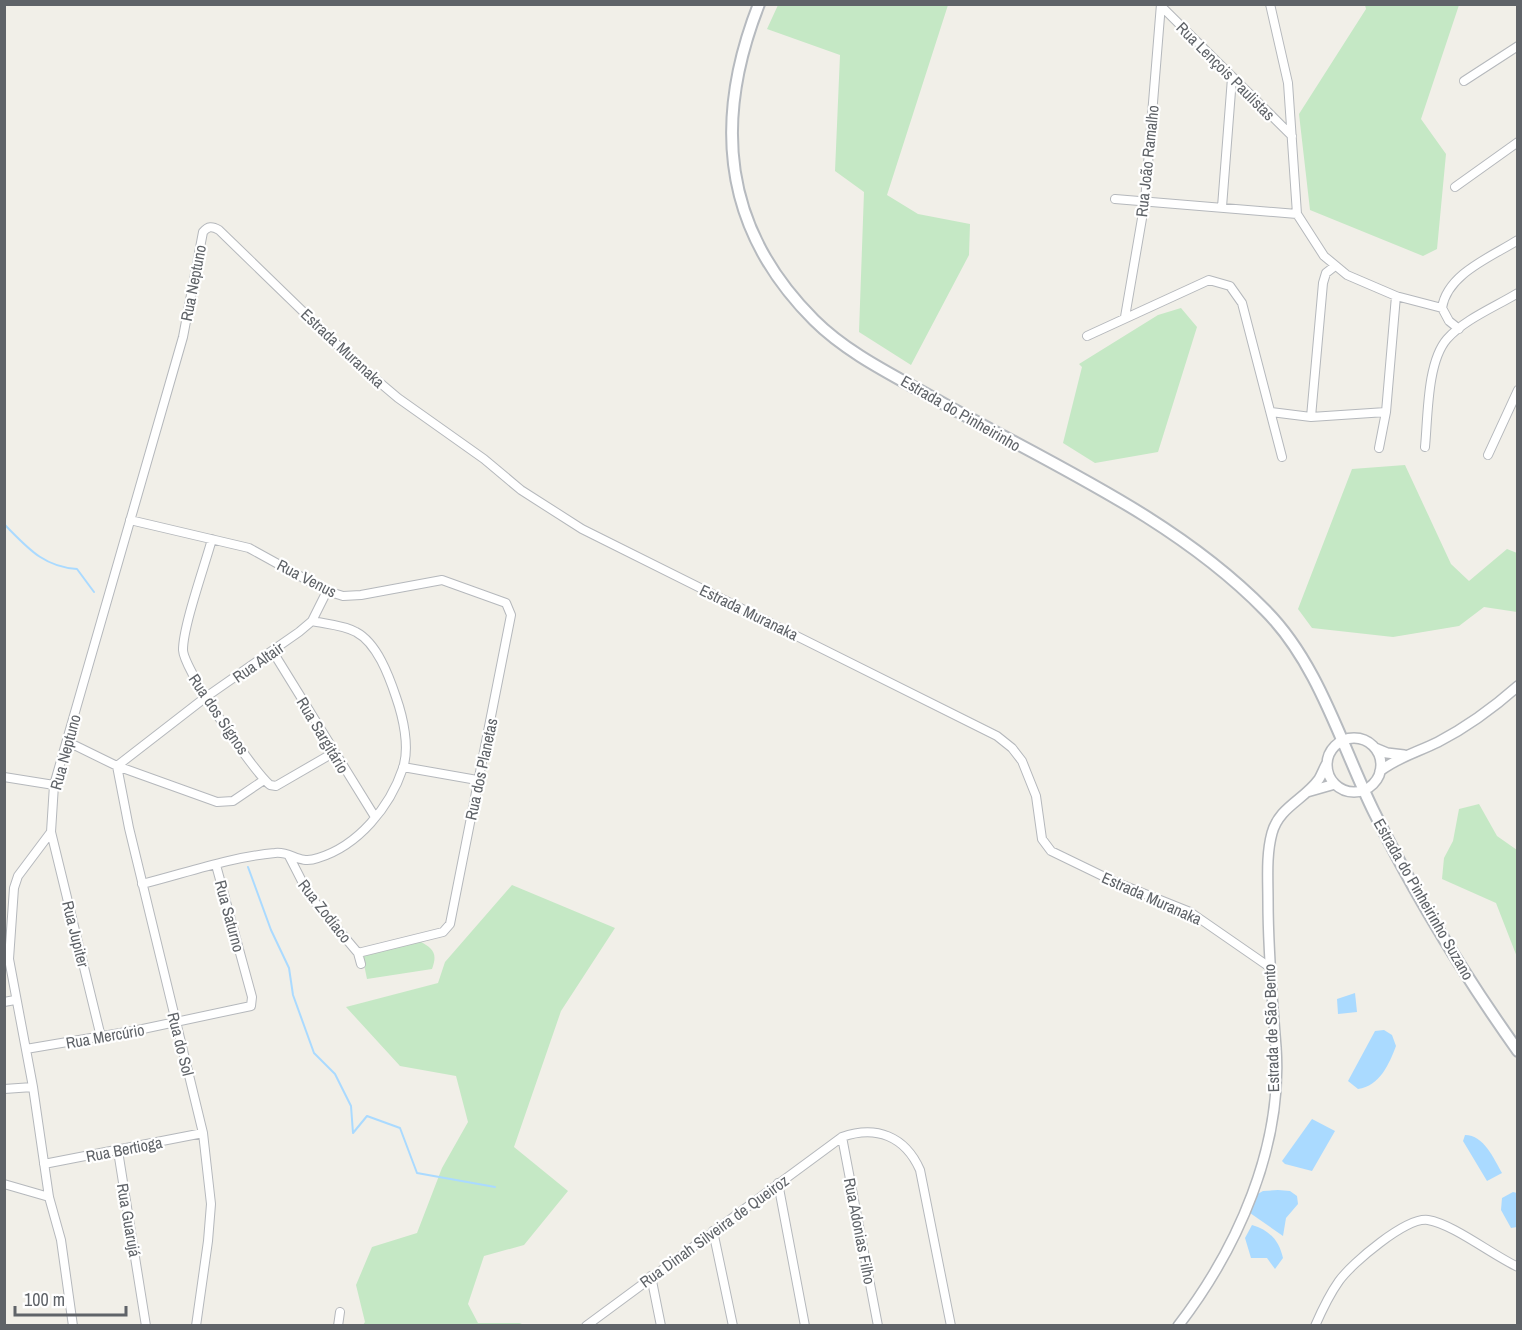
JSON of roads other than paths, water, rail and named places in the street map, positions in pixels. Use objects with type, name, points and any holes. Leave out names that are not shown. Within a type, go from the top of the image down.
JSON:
[{"type":"main road","name":"Estrada do Pinheirinho","points":[[759,4],[741,52],[736,75],[731,117],[733,160],[743,206],[754,236],[788,290],[816,322],[857,353],[1093,487],[1189,546],[1216,567],[1265,610],[1285,634],[1308,669],[1342,741]]},
{"type":"main road","name":"Estrada do Pinheirinho Suzano","points":[[1342,741],[1395,852],[1449,947],[1518,1052]]},
{"type":"street","points":[[1270,4],[1287,74],[1297,214],[1318,247],[1335,266],[1347,275],[1396,296],[1442,308]]},
{"type":"street","name":"Rua Lençois Paulistas","points":[[1161,5],[1292,136]]},
{"type":"street","name":"Rua João Ramalho","points":[[1125,317],[1145,201],[1161,5]]},
{"type":"street","points":[[1464,81],[1518,46]]},
{"type":"street","points":[[1222,207],[1232,78]]},
{"type":"street","points":[[1455,187],[1518,142]]},
{"type":"street","points":[[1115,199],[1297,214]]},
{"type":"street","name":"Rua Neptuno","points":[[51,832],[54,785],[183,337],[203,232],[213,226],[219,230]]},
{"type":"street","name":"Estrada Muranaka","points":[[219,230],[353,360],[398,398],[484,459],[520,490],[582,529],[997,736],[1012,748],[1022,761],[1036,796],[1042,839],[1051,851],[1115,882],[1190,912],[1269,966]]},
{"type":"street","points":[[1459,329],[1449,321],[1442,308],[1445,295],[1456,281],[1518,240]]},
{"type":"street","points":[[1311,417],[1323,283],[1326,273],[1335,266]]},
{"type":"street","points":[[1087,336],[1209,280],[1230,286],[1242,303],[1282,456]]},
{"type":"street","points":[[1425,447],[1437,356],[1448,338],[1459,329],[1518,293]]},
{"type":"street","points":[[1379,448],[1386,412],[1396,296]]},
{"type":"street","points":[[1488,455],[1518,390]]},
{"type":"street","points":[[1271,412],[1311,417],[1386,412]]},
{"type":"street","name":"Rua Venus","points":[[130,520],[212,539],[259,553],[327,591],[343,596],[362,595],[442,580],[506,603],[512,615]]},
{"type":"street","name":"Rua dos Sígnos","points":[[212,539],[183,651],[186,664],[206,697],[264,780]]},
{"type":"street","points":[[327,591],[312,621],[354,631],[370,644],[386,672],[399,706],[404,733],[403,767],[477,780]]},
{"type":"street","name":"Rua dos Planetas","points":[[358,953],[442,932],[450,924],[477,780],[512,615]]},
{"type":"street","name":"Rua Altair","points":[[117,766],[206,697],[273,652],[312,621]]},
{"type":"street","name":"Rua Sargitário","points":[[273,652],[333,753],[375,817]]},
{"type":"street","points":[[1404,755],[1386,753],[1359,739],[1342,741],[1335,747],[1327,763],[1330,778],[1335,784],[1348,791],[1364,790],[1371,786],[1380,771],[1404,755],[1435,743],[1475,721],[1518,686]]},
{"type":"street","points":[[68,742],[117,766],[217,802],[233,801],[264,780],[276,786],[333,753]]},
{"type":"street","points":[[1374,747],[1378,754],[1380,771]]},
{"type":"street","name":"Estrada de São Bento","points":[[1178,1326],[1205,1288],[1233,1239],[1264,1152],[1272,1116],[1276,1072],[1269,966],[1270,840],[1281,814],[1319,779],[1327,763]]},
{"type":"street","name":"Rua do Sol","points":[[117,766],[142,884],[203,1133],[211,1204],[196,1326]]},
{"type":"street","name":"Rua Saturno","points":[[252,1005],[216,865],[277,852],[302,861],[320,858],[353,841],[375,817],[403,767]]},
{"type":"street","points":[[4,777],[54,785]]},
{"type":"street","name":"Estrada de São Bento","points":[[1305,793],[1335,784]]},
{"type":"street","points":[[51,832],[26,864],[14,888],[7,958],[33,1087],[49,1197],[61,1240],[73,1326]]},
{"type":"street","name":"Rua Jupiter","points":[[51,832],[101,1037]]},
{"type":"street","name":"Rua Zodíaco","points":[[289,856],[306,890],[358,953],[361,964]]},
{"type":"street","points":[[142,884],[216,865]]},
{"type":"street","points":[[4,1002],[15,1000]]},
{"type":"street","name":"Rua Mercúrio","points":[[26,1049],[176,1023],[245,1009],[252,1005]]},
{"type":"street","points":[[4,1089],[33,1087]]},
{"type":"street","points":[[842,1137],[854,1133],[876,1131],[898,1141],[915,1159],[925,1187],[951,1326]]},
{"type":"street","name":"Rua Bertioga","points":[[44,1164],[203,1133]]},
{"type":"street","name":"Rua Dinah Silveira de Queiroz","points":[[590,1324],[651,1276],[842,1137]]},
{"type":"street","name":"Rua Adonias Filho","points":[[842,1137],[878,1326]]},
{"type":"street","name":"Rua Guarujá","points":[[118,1150],[146,1326]]},
{"type":"street","points":[[778,1183],[805,1326]]},
{"type":"street","points":[[4,1184],[49,1197]]},
{"type":"street","points":[[1315,1326],[1332,1292],[1348,1270],[1399,1230],[1416,1221],[1426,1220],[1447,1227],[1518,1267]]},
{"type":"street","points":[[713,1231],[733,1326]]},
{"type":"street","points":[[651,1276],[661,1326]]},
{"type":"street","points":[[338,1326],[340,1312]]},
{"type":"water","points":[[1355,993],[1357,1012],[1338,1014],[1337,999]]},
{"type":"water","points":[[1384,1030],[1392,1035],[1396,1046],[1390,1060],[1378,1079],[1358,1089],[1348,1081],[1375,1031]]},
{"type":"water","points":[[1312,1119],[1335,1131],[1312,1171],[1285,1164],[1282,1161]]},
{"type":"water","points":[[1465,1135],[1472,1136],[1483,1143],[1502,1173],[1487,1181],[1463,1141]]},
{"type":"water","points":[[1263,1191],[1290,1191],[1297,1196],[1298,1204],[1286,1218],[1283,1236],[1250,1213],[1254,1196]]},
{"type":"water","points":[[1513,1192],[1517,1193],[1517,1227],[1511,1228],[1501,1210],[1502,1198]]},
{"type":"water","points":[[1252,1225],[1268,1233],[1279,1246],[1283,1258],[1275,1269],[1267,1258],[1251,1258],[1245,1238]]},
{"type":"waterway","points":[[4,524],[28,548],[45,560],[77,569],[94,592]]},
{"type":"waterway","points":[[248,867],[271,930],[289,968],[293,995],[314,1053],[335,1074],[351,1106],[353,1133],[367,1116],[400,1128],[417,1173],[495,1187]]}]
